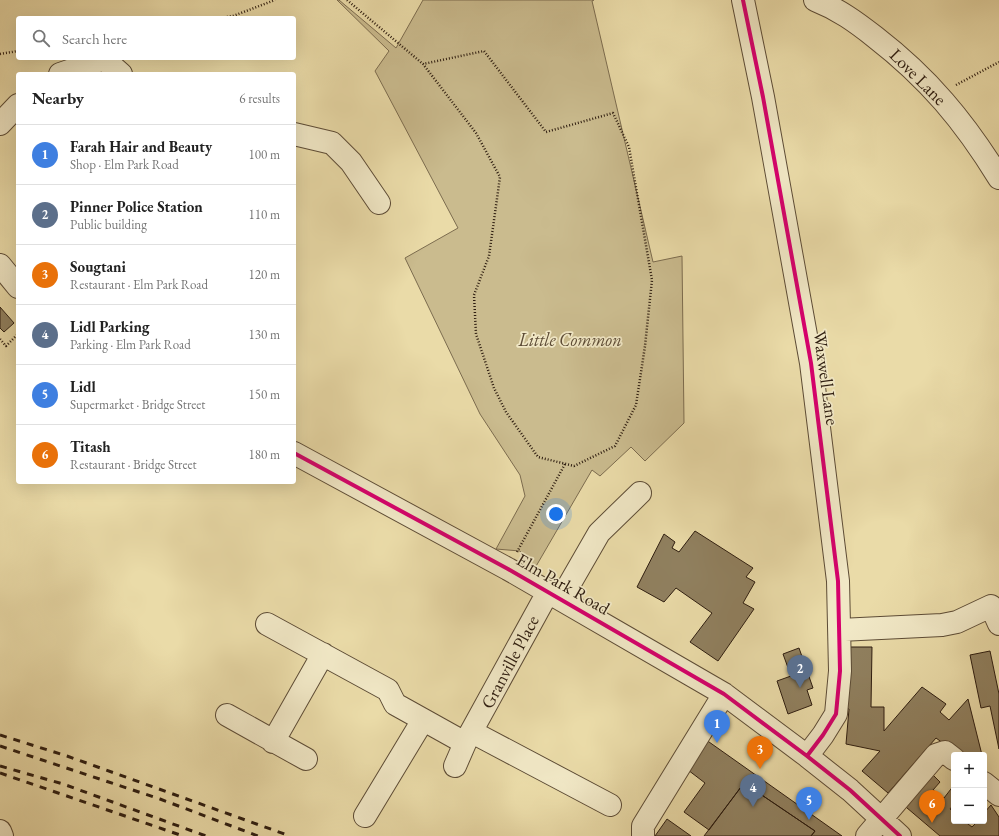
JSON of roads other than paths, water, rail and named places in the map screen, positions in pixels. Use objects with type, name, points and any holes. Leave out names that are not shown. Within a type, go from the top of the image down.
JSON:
[{"type":"street","name":"Waxwell Lane","points":[[743,0],[763,97],[811,363],[838,581],[840,671],[836,714],[807,756]]},
{"type":"street","name":"Love Lane","points":[[815,0],[843,13],[855,21],[891,49],[938,94],[960,120],[999,178]]},
{"type":"street","points":[[66,72],[101,60]]},
{"type":"street","points":[[105,60],[119,72]]},
{"type":"street","points":[[0,124],[16,107]]},
{"type":"street","points":[[296,134],[332,143],[351,162],[379,203]]},
{"type":"street","points":[[0,265],[16,285]]},
{"type":"street","name":"Elm Park Road","points":[[296,454],[508,569],[724,694],[850,790],[900,836]]},
{"type":"street","name":"Granville Place","points":[[455,766],[468,737],[554,595],[599,533],[640,493]]},
{"type":"street","points":[[840,630],[942,625],[957,622],[991,606],[999,624]]},
{"type":"street","points":[[267,624],[388,690],[395,704],[423,720],[468,737],[610,805]]},
{"type":"street","points":[[274,742],[323,654]]},
{"type":"street","points":[[643,836],[643,826],[724,694]]},
{"type":"street","points":[[227,715],[306,759]]},
{"type":"street","points":[[365,816],[423,720]]},
{"type":"street","points":[[866,836],[936,755],[945,752],[951,757]]},
{"type":"street","points":[[987,785],[999,795]]},
{"type":"street","points":[[628,836],[649,800],[668,786]]},
{"type":"street","points":[[0,831],[2,836]]},
{"type":"railway","points":[[0,735],[67,756],[290,836]]},
{"type":"railway","points":[[0,746],[160,799],[258,836]]},
{"type":"railway","points":[[0,766],[63,784],[206,836]]},
{"type":"railway","points":[[0,773],[183,836]]},
{"type":"place","name":"Pinner Police Station","points":[[800,688]]},
{"type":"place","name":"Farah Hair and Beauty","points":[[717,743]]},
{"type":"place","name":"Sougtani","points":[[760,769]]},
{"type":"place","name":"Lidl Parking","points":[[753,807]]},
{"type":"place","name":"Lidl","points":[[809,820]]},
{"type":"place","name":"Titash","points":[[932,823]]},
{"type":"park label","name":"Little Common","points":[[570,340]]}]
